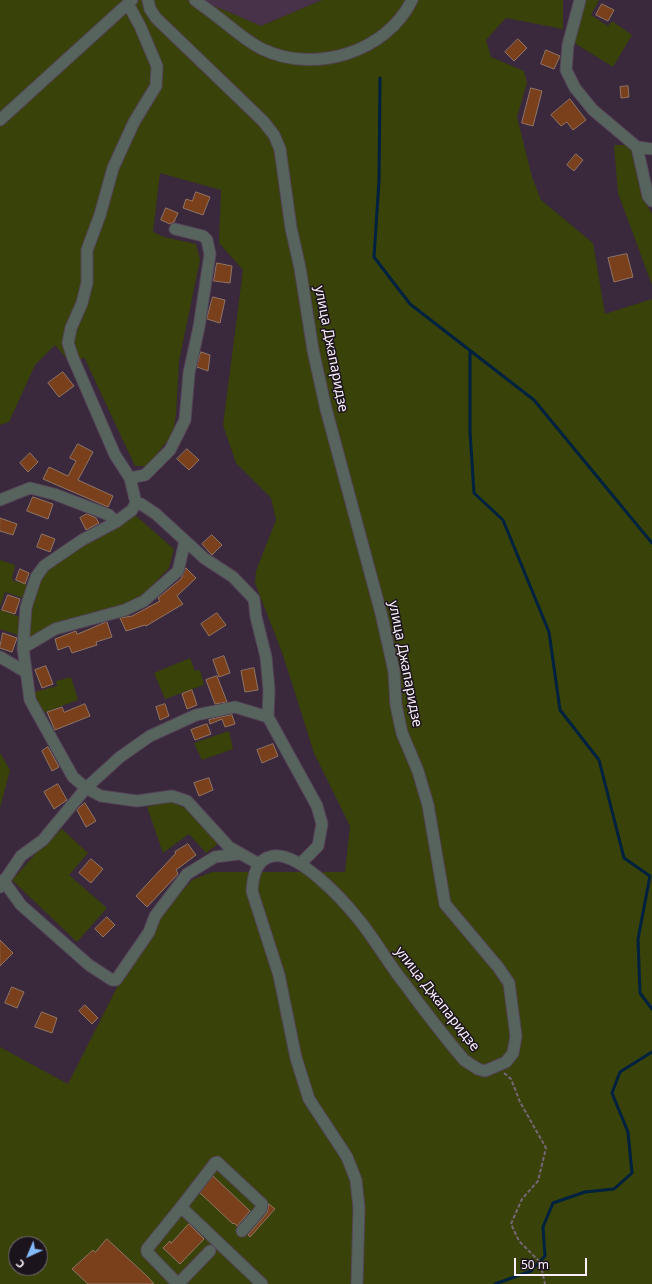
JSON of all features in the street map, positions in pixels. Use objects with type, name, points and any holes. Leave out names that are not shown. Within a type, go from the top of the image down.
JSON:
[{"type":"street","name":"улица Джапаридзе","points":[[148,0],[150,8],[156,18],[263,121],[274,135],[280,150],[291,228],[300,268],[313,350],[326,409],[381,613],[394,671],[396,706],[402,733],[418,770],[428,805],[445,904],[498,967],[509,983],[516,1036],[513,1053],[506,1062],[486,1071],[478,1069],[464,1060],[398,976],[360,921],[320,879],[301,863],[280,855],[266,857],[258,864]]},
{"type":"street","points":[[197,0],[239,35],[262,49],[287,56],[313,60],[338,56],[365,47],[391,28],[412,0]]},
{"type":"street","points":[[580,0],[568,45],[566,70],[575,88],[593,110],[637,147],[652,149]]},
{"type":"street","points":[[0,120],[130,2],[156,66],[156,86],[134,122],[113,168],[100,215],[87,250],[87,283],[82,303],[71,328],[68,343],[115,455],[130,478],[136,503],[132,510],[116,522],[82,540],[44,566],[36,577],[26,607],[23,648],[30,700],[73,777],[86,788],[101,796],[137,801],[172,796],[187,801],[229,847],[238,854],[258,864],[253,878],[252,891],[279,975],[301,1076],[309,1099],[347,1157],[356,1180],[359,1208],[357,1284]]},
{"type":"street","points":[[637,147],[648,196],[652,201]]},
{"type":"street","points":[[130,478],[145,475],[170,450],[185,420],[189,373],[200,319],[210,254],[207,240],[203,236],[175,229]]},
{"type":"street","points":[[0,500],[30,488],[54,494],[109,514],[116,522]]},
{"type":"street","points":[[136,503],[141,504],[156,514],[204,558],[233,577],[254,599],[256,617],[266,657],[269,690],[268,717],[317,806],[322,824],[318,846],[301,863]]},
{"type":"street","points":[[23,648],[55,629],[125,610],[144,601],[178,571],[185,541]]},
{"type":"street","points":[[0,657],[26,672]]},
{"type":"street","points":[[238,854],[215,857],[187,874],[156,916],[149,932],[116,980],[112,980],[88,965],[21,905],[2,884],[21,856],[43,840],[86,788],[120,757],[150,736],[196,715],[235,707],[268,717]]},
{"type":"street","points":[[210,1251],[178,1284],[147,1252],[147,1249],[217,1162],[262,1204],[261,1209],[242,1231]]},
{"type":"street","points":[[181,1207],[262,1284]]},
{"type":"path","points":[[497,1066],[511,1079],[520,1102],[546,1148],[538,1181],[522,1199],[511,1224],[519,1241],[540,1262],[546,1284]]},
{"type":"shaded area","points":[[206,0],[322,0],[261,26],[210,4]]},
{"type":"green space","points":[[0,0],[206,0],[210,4],[261,26],[322,0],[563,0],[563,29],[506,18],[486,40],[491,57],[524,71],[527,83],[517,117],[532,177],[541,200],[593,243],[605,314],[652,299],[652,1284],[0,1284],[0,1047],[68,1084],[144,934],[192,880],[212,872],[345,872],[350,826],[314,753],[283,655],[255,583],[256,571],[276,520],[271,498],[236,463],[223,425],[243,270],[219,243],[221,190],[160,173],[153,232],[164,237],[196,244],[200,260],[179,361],[176,414],[173,434],[147,466],[135,466],[84,357],[72,365],[55,345],[35,365],[9,422],[0,425]]},
{"type":"green space","points":[[583,0],[599,0],[591,15],[608,26],[612,21],[632,35],[613,67],[571,41]]},
{"type":"green space","points":[[614,145],[630,145],[641,194],[652,214],[652,285],[618,193]]},
{"type":"green space","points":[[135,515],[174,549],[169,568],[141,597],[115,607],[53,624],[28,639],[32,606],[41,575],[84,544]]},
{"type":"green space","points":[[0,560],[15,565],[12,580],[30,586],[26,599],[5,592],[0,607]]},
{"type":"green space","points":[[0,610],[23,618],[21,636],[0,629]]},
{"type":"green space","points":[[190,658],[195,671],[200,670],[204,685],[165,699],[154,673]]},
{"type":"green space","points":[[71,677],[78,700],[40,714],[31,693],[57,686],[56,681]]},
{"type":"green space","points":[[229,731],[233,749],[202,760],[194,743]]},
{"type":"green space","points":[[0,753],[10,770],[0,808]]},
{"type":"green space","points":[[170,801],[187,809],[218,844],[206,853],[189,834],[163,853],[147,807]]},
{"type":"green space","points":[[62,829],[88,853],[69,875],[107,908],[77,942],[12,880],[39,850]]},
{"type":"building","points":[[602,4],[614,10],[608,21],[596,15]]},
{"type":"building","points":[[518,39],[527,48],[514,61],[505,52]]},
{"type":"building","points":[[546,50],[560,56],[554,69],[541,64]]},
{"type":"building","points":[[628,86],[629,97],[621,98],[620,87]]},
{"type":"building","points":[[531,88],[542,91],[533,126],[522,123]]},
{"type":"building","points":[[570,99],[586,120],[573,130],[567,122],[561,126],[551,115]]},
{"type":"building","points":[[576,154],[583,160],[574,171],[567,165]]},
{"type":"building","points":[[196,192],[210,197],[203,215],[183,208],[186,199],[192,201]]},
{"type":"building","points":[[166,208],[178,213],[174,222],[170,224],[161,220]]},
{"type":"building","points":[[627,254],[633,277],[614,282],[608,258]]},
{"type":"building","points":[[217,263],[232,266],[230,283],[214,281]]},
{"type":"building","points":[[213,297],[225,300],[220,323],[207,319]]},
{"type":"building","points":[[201,352],[210,355],[208,371],[197,367]]},
{"type":"building","points":[[63,372],[74,386],[59,397],[48,383]]},
{"type":"building","points":[[78,444],[93,452],[78,480],[113,496],[108,507],[43,479],[49,467],[68,476],[76,461],[70,458]]},
{"type":"building","points":[[187,449],[199,460],[189,470],[177,459]]},
{"type":"building","points":[[30,453],[38,462],[28,472],[20,463]]},
{"type":"building","points":[[33,497],[53,504],[48,519],[27,511]]},
{"type":"building","points":[[87,514],[96,518],[99,523],[86,530],[80,518]]},
{"type":"building","points":[[0,518],[17,524],[13,535],[0,531]]},
{"type":"building","points":[[42,534],[55,539],[50,552],[37,547]]},
{"type":"building","points":[[212,535],[222,545],[212,555],[202,544]]},
{"type":"building","points":[[186,568],[196,578],[177,596],[183,604],[146,626],[145,625],[126,631],[120,618],[132,616],[160,601],[158,598],[181,579]]},
{"type":"building","points":[[20,569],[29,573],[25,584],[16,580]]},
{"type":"building","points":[[8,595],[20,599],[15,614],[2,610]]},
{"type":"building","points":[[217,613],[226,625],[209,636],[201,624]]},
{"type":"building","points":[[107,622],[112,637],[96,642],[97,645],[72,653],[69,646],[58,650],[55,639],[76,631],[77,634]]},
{"type":"building","points":[[3,633],[17,638],[12,652],[0,648]]},
{"type":"building","points":[[224,656],[230,673],[219,677],[213,660]]},
{"type":"building","points":[[46,666],[53,684],[42,688],[35,670]]},
{"type":"building","points":[[254,668],[258,690],[245,692],[241,671]]},
{"type":"building","points":[[217,676],[227,702],[215,704],[206,680]]},
{"type":"building","points":[[192,690],[197,705],[187,709],[182,694]]},
{"type":"building","points":[[85,704],[90,716],[55,730],[47,712],[62,707],[64,712]]},
{"type":"building","points":[[165,704],[169,716],[160,720],[156,707]]},
{"type":"building","points":[[232,715],[235,724],[225,727],[222,719],[210,724],[209,720]]},
{"type":"building","points":[[207,724],[211,734],[195,740],[191,730]]},
{"type":"building","points":[[273,744],[278,756],[262,763],[257,750]]},
{"type":"building","points":[[48,747],[59,767],[52,771],[42,751]]},
{"type":"building","points":[[209,778],[213,790],[199,796],[194,783]]},
{"type":"building","points":[[58,784],[67,800],[54,809],[44,792]]},
{"type":"building","points":[[85,803],[96,821],[86,827],[77,810]]},
{"type":"building","points":[[188,844],[196,855],[176,870],[178,874],[147,907],[136,896],[176,853],[175,852]]},
{"type":"building","points":[[91,859],[103,869],[91,883],[79,873]]},
{"type":"building","points":[[107,917],[115,925],[103,937],[95,929]]},
{"type":"building","points":[[0,940],[13,953],[0,966]]},
{"type":"building","points":[[12,987],[24,992],[17,1008],[5,1003]]},
{"type":"building","points":[[85,1005],[98,1018],[92,1024],[79,1011]]},
{"type":"building","points":[[42,1012],[57,1018],[52,1033],[35,1027]]},
{"type":"building","points":[[213,1176],[250,1211],[237,1226],[200,1193]]},
{"type":"building","points":[[269,1204],[275,1209],[250,1237],[248,1235],[267,1213]]},
{"type":"building","points":[[189,1224],[204,1239],[180,1264],[163,1248],[170,1241],[171,1243]]},
{"type":"building","points":[[107,1239],[154,1284],[88,1284],[72,1269],[93,1250],[95,1252]]},
{"type":"waterway","points":[[380,78],[379,181],[374,257],[410,304],[534,400],[652,543]]},
{"type":"waterway","points":[[470,351],[470,432],[474,493],[503,520],[549,632],[560,710],[599,760],[624,858],[650,876],[638,939],[640,993],[652,1009]]},
{"type":"waterway","points":[[495,1284],[531,1271],[545,1256],[543,1227],[553,1203],[585,1192],[614,1189],[632,1173],[628,1132],[612,1093],[620,1072],[652,1052]]}]
